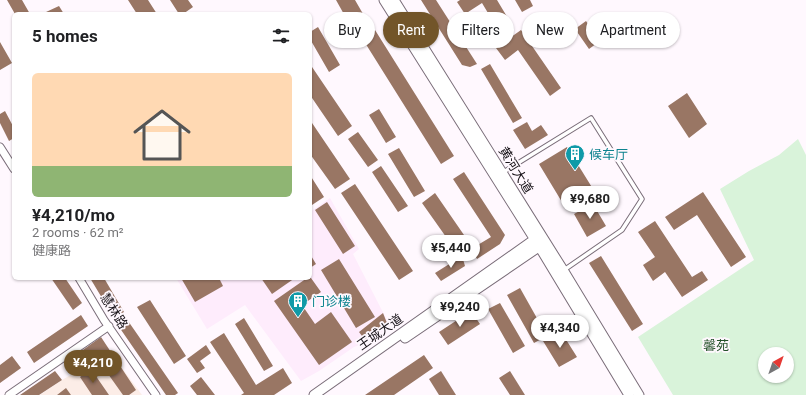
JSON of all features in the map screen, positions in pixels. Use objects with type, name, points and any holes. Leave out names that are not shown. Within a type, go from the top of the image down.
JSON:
[{"type":"main road","name":"黄河大道","points":[[384,0],[499,175],[639,395]]},
{"type":"main road","name":"黄河大道","points":[[394,0],[499,175]]},
{"type":"main road","name":"王城大道","points":[[314,395],[540,240]]},
{"type":"main road","name":"王城大道","points":[[324,395],[540,240]]},
{"type":"main road","name":"黄河大道","points":[[560,272],[629,395]]},
{"type":"street","points":[[0,147],[12,166]]},
{"type":"street","name":"慧林路","points":[[80,280],[108,326],[156,395]]},
{"type":"street","points":[[9,395],[108,326]]},
{"type":"lane","points":[[499,175],[590,118],[642,199],[622,230],[560,272]]},
{"type":"shaded area","points":[[330,198],[359,249],[353,254],[390,326],[367,342],[354,347],[319,371],[301,381],[245,305],[207,329],[177,280],[312,280],[312,211]]},
{"type":"shaded area","points":[[108,349],[142,395],[40,395],[74,373]]},
{"type":"green space","name":"馨苑","points":[[798,139],[806,155],[806,395],[673,395],[638,337],[754,260],[720,189],[779,155]]},
{"type":"building","points":[[7,0],[22,0],[29,12],[14,12]]},
{"type":"building","points":[[128,0],[148,0],[156,12],[136,12]]},
{"type":"building","points":[[170,0],[188,0],[193,7],[186,12],[178,12]]},
{"type":"building","points":[[336,0],[355,0],[362,12],[343,12]]},
{"type":"building","points":[[421,0],[436,0],[447,17],[447,41],[439,29],[439,12],[429,12]]},
{"type":"building","points":[[460,0],[497,0],[504,12],[487,12],[482,3],[468,12],[464,12],[457,2]]},
{"type":"building","points":[[515,0],[530,0],[533,6],[522,12]]},
{"type":"building","points":[[59,6],[63,12],[46,12]]},
{"type":"building","points":[[586,21],[586,45],[578,33],[578,27]]},
{"type":"building","points":[[318,27],[324,37],[324,48],[330,48],[340,65],[329,72],[312,42],[312,31]]},
{"type":"building","points":[[375,30],[383,43],[383,48],[386,48],[454,156],[441,164],[368,48],[375,48]]},
{"type":"building","points":[[521,30],[522,48],[533,48],[561,88],[550,96],[518,50],[505,60],[496,48],[514,48],[514,35]]},
{"type":"building","points":[[0,42],[12,63],[0,70]]},
{"type":"building","points":[[451,48],[467,48],[477,64],[470,67],[462,65]]},
{"type":"building","points":[[490,64],[522,118],[513,123],[481,69]]},
{"type":"building","points":[[312,67],[352,126],[338,136],[312,98]]},
{"type":"building","points":[[687,93],[707,124],[689,138],[668,106]]},
{"type":"building","points":[[379,109],[396,137],[386,143],[369,115]]},
{"type":"building","points":[[5,111],[12,124],[12,139],[9,141],[0,123],[0,114]]},
{"type":"building","points":[[527,122],[532,131],[541,125],[548,135],[525,149],[513,130]]},
{"type":"building","points":[[312,123],[350,179],[335,189],[312,157]]},
{"type":"building","points":[[358,132],[378,160],[368,167],[348,139]]},
{"type":"building","points":[[567,147],[593,189],[565,207],[539,164]]},
{"type":"building","points":[[399,148],[425,191],[414,197],[388,154]]},
{"type":"building","points":[[381,166],[408,206],[398,212],[372,172]]},
{"type":"building","points":[[464,172],[505,235],[500,244],[477,259],[471,249],[491,237],[453,179]]},
{"type":"building","points":[[312,178],[324,197],[312,205]]},
{"type":"building","points":[[355,184],[413,271],[399,280],[341,193]]},
{"type":"building","points":[[703,192],[746,257],[731,267],[697,215],[674,230],[665,217]]},
{"type":"building","points":[[435,193],[464,235],[451,244],[422,203]]},
{"type":"building","points":[[327,202],[355,246],[343,254],[315,210]]},
{"type":"building","points":[[593,204],[606,226],[587,237],[574,214]]},
{"type":"building","points":[[655,221],[692,277],[702,271],[708,280],[682,297],[665,272],[653,281],[643,265],[655,257],[638,232]]},
{"type":"building","points":[[462,256],[465,266],[441,281],[435,273]]},
{"type":"building","points":[[601,256],[643,324],[632,331],[589,263]]},
{"type":"building","points":[[312,257],[316,264],[312,267]]},
{"type":"building","points":[[339,259],[375,317],[356,328],[321,270]]},
{"type":"building","name":"门诊楼","points":[[312,279],[321,292],[302,305],[315,324],[331,312],[352,342],[319,365],[274,301],[304,280]]},
{"type":"building","points":[[52,280],[66,280],[82,303],[73,310]]},
{"type":"building","points":[[91,280],[105,280],[124,312],[114,318]]},
{"type":"building","points":[[182,280],[220,280],[223,286],[195,302]]},
{"type":"building","points":[[262,280],[292,280],[272,294]]},
{"type":"building","points":[[520,288],[547,336],[534,343],[507,295]]},
{"type":"building","points":[[150,300],[186,356],[174,364],[137,307]]},
{"type":"building","points":[[500,303],[525,346],[513,353],[488,309]]},
{"type":"building","points":[[471,311],[480,324],[448,345],[439,332]]},
{"type":"building","points":[[383,313],[387,323],[365,340],[359,332]]},
{"type":"building","points":[[81,315],[88,326],[34,363],[27,352]]},
{"type":"building","points":[[126,318],[178,393],[175,395],[166,395],[117,324]]},
{"type":"building","points":[[244,318],[273,366],[264,371],[235,324]]},
{"type":"building","points":[[560,330],[577,357],[559,367],[543,341]]},
{"type":"building","points":[[224,333],[256,385],[283,368],[292,383],[274,395],[241,395],[244,393],[210,342]]},
{"type":"building","points":[[101,337],[136,390],[129,395],[123,395],[96,357],[74,373],[66,362]]},
{"type":"building","points":[[206,345],[211,353],[200,361],[205,368],[197,373],[187,359]]},
{"type":"building","points":[[424,355],[433,368],[394,395],[365,395]]},
{"type":"building","points":[[12,356],[21,368],[0,383],[0,365]]},
{"type":"building","points":[[91,369],[109,395],[92,395],[80,377]]},
{"type":"building","points":[[55,371],[62,380],[39,395],[20,395]]},
{"type":"building","points":[[441,371],[456,395],[439,395],[429,379]]},
{"type":"building","points":[[510,371],[525,395],[510,395],[499,378]]},
{"type":"building","points":[[201,377],[215,395],[197,395],[190,386]]},
{"type":"building","points":[[66,388],[71,395],[57,395]]},
{"type":"place","name":"候车厅","points":[[575,171]]},
{"type":"place","name":"门诊楼","points":[[298,318]]}]
